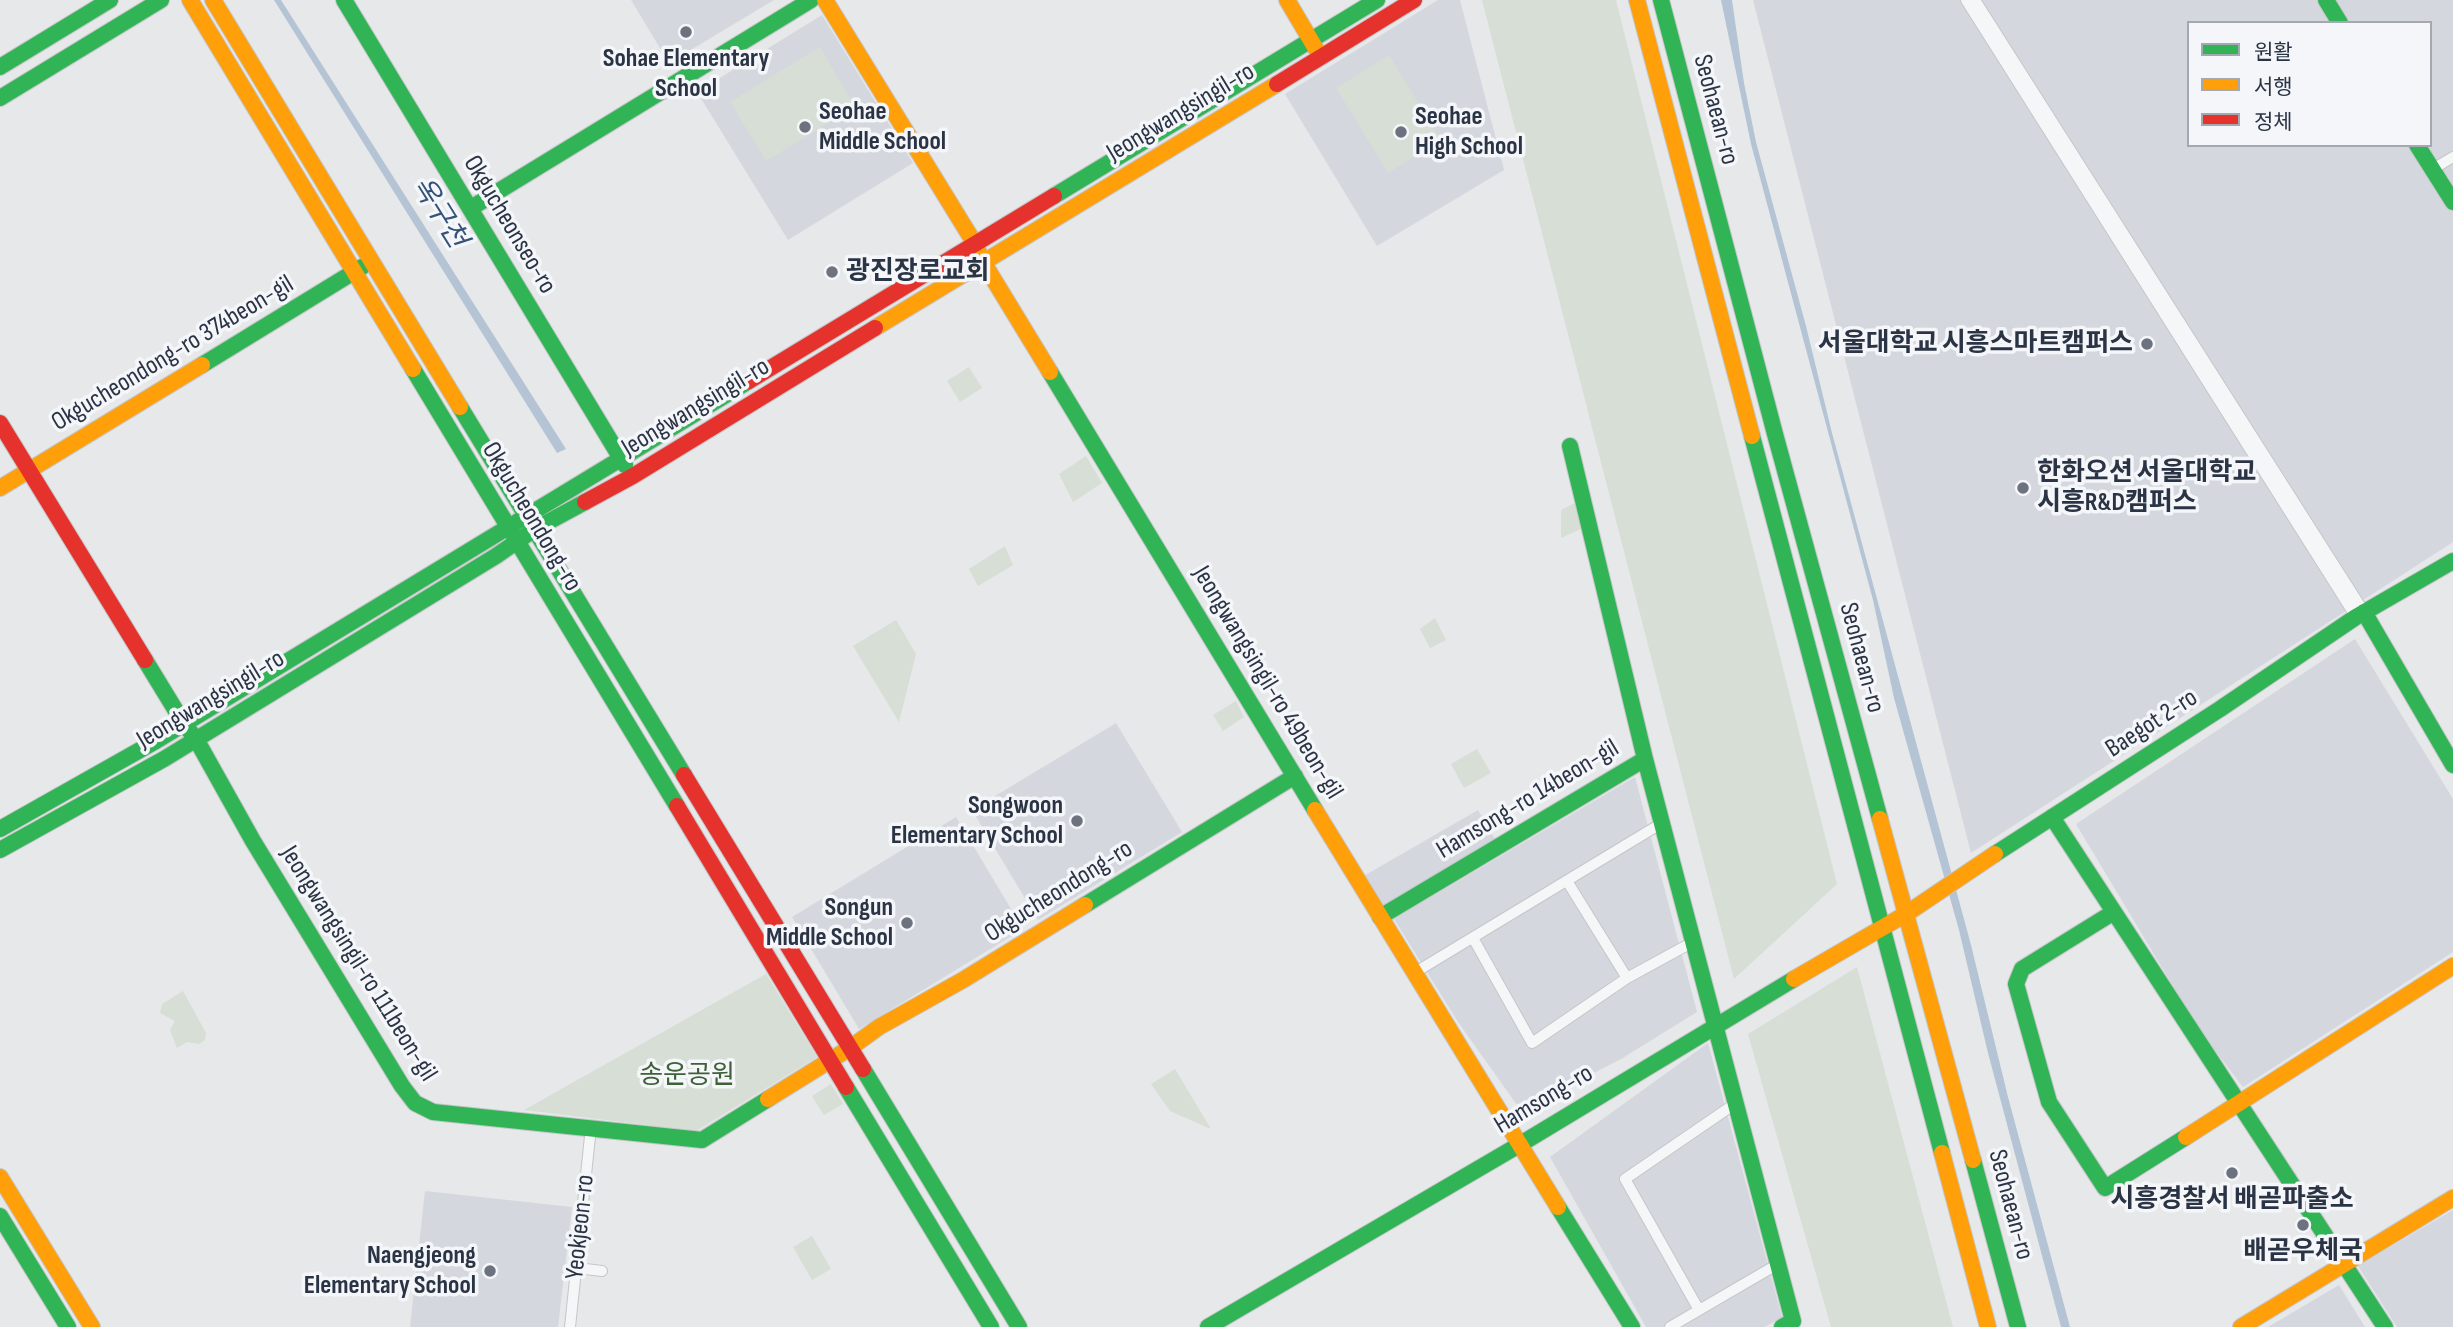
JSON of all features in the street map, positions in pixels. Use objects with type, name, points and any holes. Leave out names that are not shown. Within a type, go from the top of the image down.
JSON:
[{"type":"street","points":[[0,67],[110,0]]},
{"type":"street","points":[[0,98],[161,0]]},
{"type":"street","name":"Okgucheondong-ro","points":[[190,0],[992,1327]]},
{"type":"street","name":"Okgucheondong-ro","points":[[213,0],[1018,1327]]},
{"type":"street","name":"Okgucheonseo-ro","points":[[344,0],[633,476]]},
{"type":"street","points":[[471,208],[811,0]]},
{"type":"street","name":"Jeongwangsingil-ro 49beon-gil","points":[[825,0],[1414,974],[1632,1327]]},
{"type":"street","points":[[1287,0],[1321,57]]},
{"type":"street","name":"Jeongwangsingil-ro","points":[[0,850],[195,739],[517,541],[530,522],[621,458],[1377,0]]},
{"type":"street","name":"Jeongwangsingil-ro","points":[[0,829],[184,724],[508,526],[530,522],[633,476],[1414,0]]},
{"type":"street","name":"Seohaean-ro","points":[[1636,0],[1988,1327]]},
{"type":"street","name":"Seohaean-ro","points":[[1661,0],[2018,1327]]},
{"type":"street","points":[[1966,0],[2360,615]]},
{"type":"street","points":[[1975,0],[2453,765]]},
{"type":"street","points":[[2326,0],[2339,21]]},
{"type":"street","points":[[2418,147],[2453,202]]},
{"type":"street","points":[[2432,169],[2453,157]]},
{"type":"street","name":"Okgucheondong-ro 374beon-gil","points":[[0,488],[372,261]]},
{"type":"street","name":"Jeongwangsingil-ro 111beon-gil","points":[[0,423],[195,739],[402,1086],[415,1103],[433,1112],[702,1140],[830,1060]]},
{"type":"street","points":[[1570,446],[1645,758]]},
{"type":"street","name":"Baegot 2-ro","points":[[1927,898],[2360,615],[2453,561]]},
{"type":"street","name":"Hamsong-ro 14beon-gil","points":[[1380,917],[1645,758],[1793,1321],[1782,1327]]},
{"type":"street","name":"Okgucheondong-ro","points":[[830,1060],[1294,776]]},
{"type":"street","points":[[2052,817],[2385,1327]]},
{"type":"street","points":[[1414,974],[1662,823]]},
{"type":"street","points":[[1567,881],[1627,978]]},
{"type":"street","name":"Hamsong-ro","points":[[1208,1327],[1519,1145],[1906,914],[1927,898]]},
{"type":"street","points":[[2114,912],[2022,969],[2016,984],[2049,1102],[2105,1188],[2453,966]]},
{"type":"street","points":[[1473,938],[1532,1043],[1627,978],[1693,942]]},
{"type":"street","points":[[1699,1310],[1625,1179],[1735,1103]]},
{"type":"street","name":"Yeokjeon-ro","points":[[570,1327],[591,1128]]},
{"type":"street","points":[[0,1177],[92,1327]]},
{"type":"street","points":[[2241,1327],[2453,1198]]},
{"type":"street","points":[[0,1216],[68,1327]]},
{"type":"street","points":[[1670,1327],[1778,1264]]},
{"type":"street","points":[[577,1268],[602,1271]]},
{"type":"shaded area","name":"Sohae Elementary School","points":[[631,0],[774,0],[669,63]]},
{"type":"shaded area","name":"Seohae High School","points":[[1438,0],[1460,0],[1504,170],[1377,246],[1285,94]]},
{"type":"shaded area","name":"서울대학교 시흥스마트캠퍼스","points":[[1753,0],[2453,0],[2453,542],[1971,853]]},
{"type":"shaded area","name":"Seohae Middle School","points":[[822,15],[913,163],[788,240],[697,92]]},
{"type":"shaded area","points":[[2355,639],[2453,799],[2453,952],[2243,1087],[2200,1031],[2076,824]]},
{"type":"shaded area","name":"Songwoon Elementary School","points":[[1116,723],[1182,832],[1038,920],[972,810]]},
{"type":"shaded area","points":[[1635,777],[1697,1012],[1621,1059],[1526,1108],[1517,1105],[1458,1022],[1394,919]]},
{"type":"shaded area","points":[[1478,810],[1496,841],[1383,909],[1362,877]]},
{"type":"shaded area","name":"Songun Middle School","points":[[956,817],[1023,929],[859,1029],[792,917]]},
{"type":"shaded area","points":[[1708,1043],[1782,1317],[1765,1327],[1646,1327],[1550,1157]]},
{"type":"shaded area","name":"Naengjeong Elementary School","points":[[425,1191],[572,1207],[558,1327],[410,1327]]},
{"type":"shaded area","points":[[2453,1210],[2453,1327],[2397,1327],[2358,1266]]},
{"type":"shaded area","points":[[2339,1285],[2365,1327],[2268,1327]]},
{"type":"green space","points":[[1482,0],[1616,0],[1837,884],[1734,979]]},
{"type":"green space","points":[[820,47],[855,107],[766,161],[730,102]]},
{"type":"green space","points":[[1389,55],[1441,140],[1388,173],[1336,88]]},
{"type":"green space","points":[[969,367],[982,388],[960,402],[947,381]]},
{"type":"green space","points":[[1086,456],[1102,483],[1073,502],[1059,474]]},
{"type":"green space","points":[[1579,501],[1585,527],[1561,538],[1561,510]]},
{"type":"green space","points":[[1005,546],[1013,565],[978,586],[969,569]]},
{"type":"green space","points":[[1435,618],[1446,640],[1430,648],[1420,629]]},
{"type":"green space","points":[[896,620],[916,654],[899,722],[853,646]]},
{"type":"green space","points":[[1236,701],[1244,717],[1223,731],[1213,715]]},
{"type":"green space","points":[[1477,749],[1491,773],[1464,788],[1451,764]]},
{"type":"green space","points":[[1857,967],[1953,1327],[1831,1327],[1748,1034]]},
{"type":"green space","name":"송운공원","points":[[766,974],[817,1057],[696,1131],[524,1110]]},
{"type":"green space","points":[[183,991],[206,1033],[205,1040],[199,1044],[187,1042],[177,1048],[170,1030],[175,1021],[160,1013],[162,1004]]},
{"type":"green space","points":[[1175,1069],[1211,1129],[1170,1111],[1151,1084]]},
{"type":"green space","points":[[831,1084],[843,1104],[824,1115],[812,1096]]},
{"type":"green space","points":[[812,1236],[831,1269],[812,1280],[793,1247]]},
{"type":"water","points":[[274,0],[281,0],[566,449],[557,453]]},
{"type":"water","points":[[1721,0],[1732,0],[1756,142],[1971,945],[2008,1097],[2070,1327],[2061,1327],[1988,1053],[1959,930],[1894,698],[1873,600],[1751,144]]},
{"type":"traffic: fast","points":[[0,67],[110,0]]},
{"type":"traffic: fast","points":[[0,98],[161,0]]},
{"type":"traffic: fast","points":[[344,0],[625,465]]},
{"type":"traffic: fast","points":[[471,208],[811,0]]},
{"type":"traffic: fast","points":[[1054,196],[1377,0]]},
{"type":"traffic: fast","points":[[1661,0],[1880,819]]},
{"type":"traffic: fast","points":[[2326,0],[2339,21]]},
{"type":"traffic: fast","points":[[2418,147],[2453,202]]},
{"type":"traffic: fast","points":[[202,365],[362,267]]},
{"type":"traffic: fast","points":[[413,369],[677,806]]},
{"type":"traffic: fast","points":[[1050,372],[1315,810]]},
{"type":"traffic: fast","points":[[0,829],[156,741],[749,381]]},
{"type":"traffic: fast","points":[[460,407],[684,775]]},
{"type":"traffic: fast","points":[[1752,436],[1942,1153]]},
{"type":"traffic: fast","points":[[1570,446],[1645,759]]},
{"type":"traffic: fast","points":[[0,850],[164,759],[496,556],[535,529],[585,502]]},
{"type":"traffic: fast","points":[[1995,854],[2220,709],[2356,617],[2453,561]]},
{"type":"traffic: fast","points":[[2364,612],[2453,765]]},
{"type":"traffic: fast","points":[[145,660],[196,739],[253,841],[402,1086],[415,1103],[433,1112],[702,1140],[768,1099]]},
{"type":"traffic: fast","points":[[1380,917],[1645,759],[1793,1321],[1782,1327]]},
{"type":"traffic: fast","points":[[1085,905],[1295,776]]},
{"type":"traffic: fast","points":[[2052,817],[2385,1327]]},
{"type":"traffic: fast","points":[[2114,912],[2022,969],[2016,984],[2049,1102],[2105,1188],[2186,1137]]},
{"type":"traffic: fast","points":[[1208,1327],[1519,1145],[1794,979]]},
{"type":"traffic: fast","points":[[863,1069],[1019,1327]]},
{"type":"traffic: fast","points":[[846,1087],[991,1327]]},
{"type":"traffic: fast","points":[[1973,1160],[2018,1327]]},
{"type":"traffic: fast","points":[[1558,1207],[1632,1327]]},
{"type":"traffic: fast","points":[[0,1216],[68,1327]]},
{"type":"traffic: slow","points":[[190,0],[413,369]]},
{"type":"traffic: slow","points":[[213,0],[460,407]]},
{"type":"traffic: slow","points":[[825,0],[1050,372]]},
{"type":"traffic: slow","points":[[1287,0],[1316,49]]},
{"type":"traffic: slow","points":[[1637,0],[1752,436]]},
{"type":"traffic: slow","points":[[875,328],[1277,84]]},
{"type":"traffic: slow","points":[[0,488],[202,365]]},
{"type":"traffic: slow","points":[[1315,810],[1558,1207]]},
{"type":"traffic: slow","points":[[1880,819],[1973,1160]]},
{"type":"traffic: slow","points":[[1794,979],[1906,914],[1995,854]]},
{"type":"traffic: slow","points":[[768,1099],[879,1027],[963,980],[1085,905]]},
{"type":"traffic: slow","points":[[2186,1137],[2453,966]]},
{"type":"traffic: slow","points":[[1942,1153],[1988,1327]]},
{"type":"traffic: slow","points":[[0,1177],[92,1327]]},
{"type":"traffic: slow","points":[[2241,1327],[2453,1198]]},
{"type":"traffic: jam","points":[[1277,84],[1414,0]]},
{"type":"traffic: jam","points":[[749,381],[1054,196]]},
{"type":"traffic: jam","points":[[585,502],[633,476],[875,328]]},
{"type":"traffic: jam","points":[[0,423],[145,660]]},
{"type":"traffic: jam","points":[[684,775],[863,1069]]},
{"type":"traffic: jam","points":[[677,806],[846,1087]]},
{"type":"place","name":"Sohae Elementary School","points":[[686,32]]},
{"type":"place","name":"Seohae Middle School","points":[[805,127]]},
{"type":"place","name":"Seohae High School","points":[[1401,132]]},
{"type":"place","name":"광진장로교회","points":[[832,272]]},
{"type":"place","name":"서울대학교 시흥스마트캠퍼스","points":[[2147,344]]},
{"type":"place","name":"한화오션 서울대학교 시흥R&D캠퍼스","points":[[2023,488]]},
{"type":"place","name":"Songwoon Elementary School","points":[[1077,821]]},
{"type":"place","name":"Songun Middle School","points":[[907,923]]},
{"type":"place","name":"시흥경찰서 배곧파출소","points":[[2232,1173]]},
{"type":"place","name":"배곧우체국","points":[[2303,1225]]},
{"type":"place","name":"Naengjeong Elementary School","points":[[490,1271]]},
{"type":"water label","name":"옥구천","points":[[438,213]]}]
